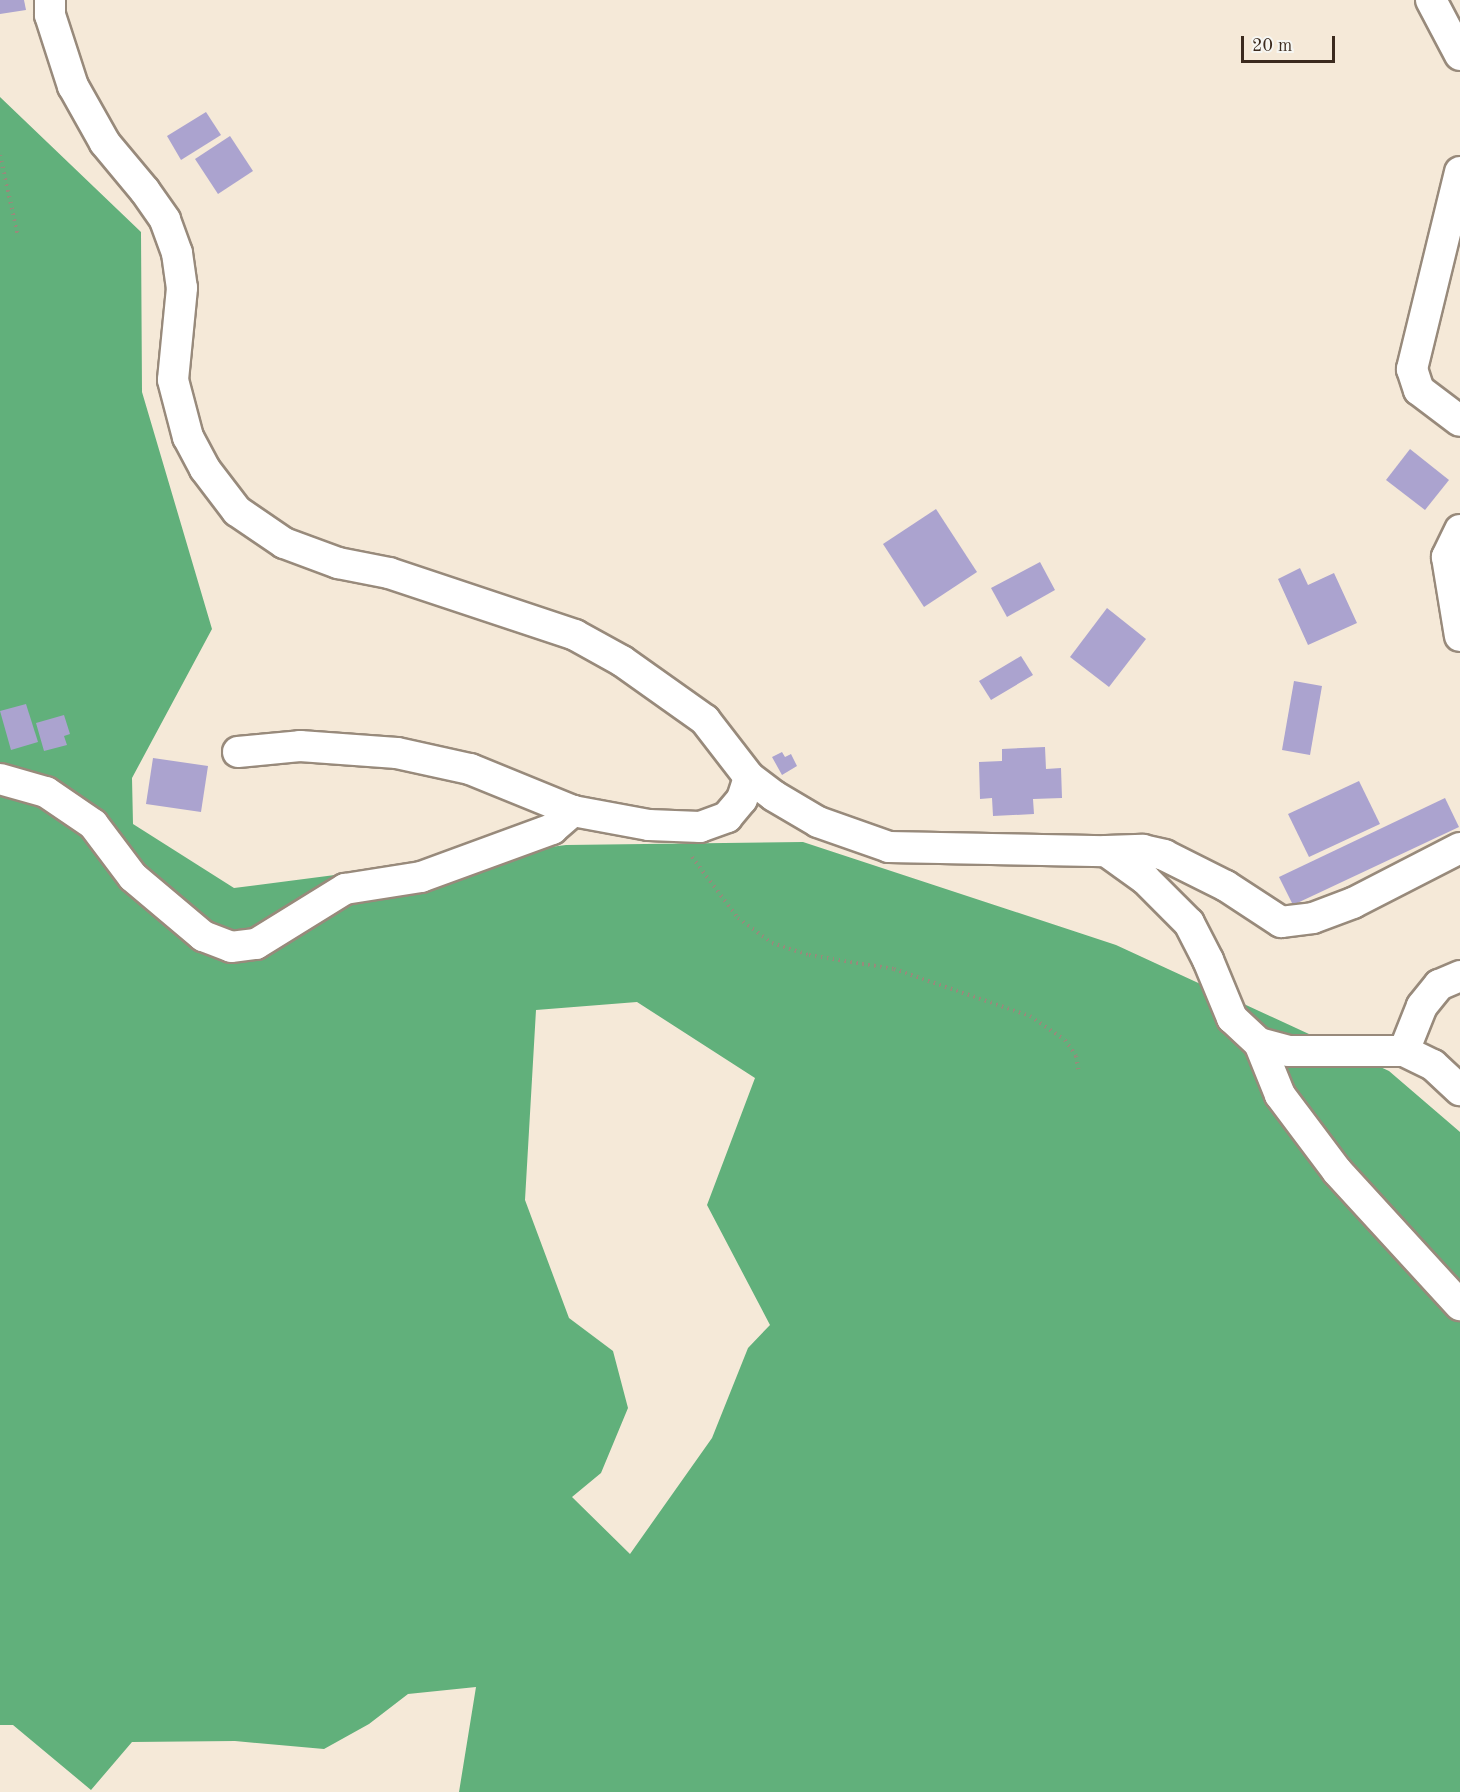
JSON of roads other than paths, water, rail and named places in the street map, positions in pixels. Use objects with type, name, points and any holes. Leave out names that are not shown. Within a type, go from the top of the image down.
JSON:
[{"type":"street","points":[[50,0],[50,15],[73,86],[105,142],[145,190],[165,220],[177,253],[182,288],[173,380],[188,436],[205,469],[237,511],[284,543],[338,563],[389,573],[575,635],[622,661],[705,720],[749,777],[774,796],[818,822],[889,847],[1143,850],[1164,855],[1226,886],[1281,922],[1313,918],[1353,903],[1460,848]]},
{"type":"street","points":[[1431,0],[1460,55]]},
{"type":"street","points":[[1460,172],[1412,369],[1419,390],[1460,421]]},
{"type":"street","points":[[1460,530],[1447,557],[1460,636]]},
{"type":"street","points":[[238,752],[300,746],[397,753],[470,769],[573,811],[648,825],[700,827],[727,817],[742,799],[749,777]]},
{"type":"street","points":[[0,779],[46,792],[93,824],[133,877],[203,936],[231,946],[256,944],[345,889],[421,876],[552,829],[573,811]]},
{"type":"street","points":[[1106,851],[1145,879],[1189,923],[1208,960],[1232,1018],[1259,1042],[1288,1051],[1404,1051],[1433,1065],[1460,1090]]},
{"type":"street","points":[[1404,1051],[1422,1006],[1439,986],[1460,976]]},
{"type":"street","points":[[1259,1042],[1280,1095],[1337,1171],[1460,1305]]}]
